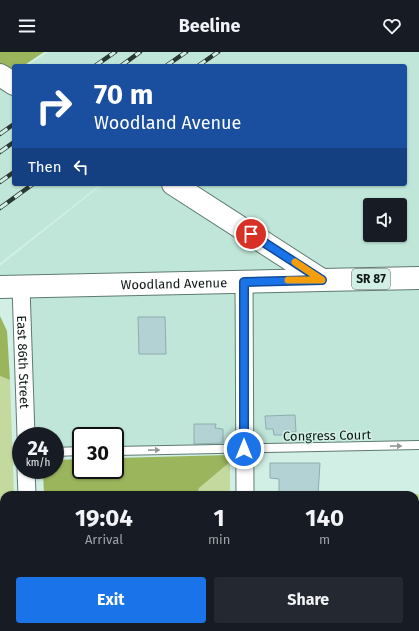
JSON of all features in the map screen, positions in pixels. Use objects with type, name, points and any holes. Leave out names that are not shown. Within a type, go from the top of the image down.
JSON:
[{"type":"main road","points":[[176,186],[322,280]]},
{"type":"main road","name":"Woodland Avenue","points":[[10,287],[419,278]]},
{"type":"street","points":[[244,282],[245,491]]},
{"type":"street","name":"East 86th Street","points":[[10,287],[25,427]]},
{"type":"street","points":[[26,479],[27,491]]},
{"type":"lane","name":"Congress Court","points":[[124,451],[419,446]]},
{"type":"shaded area","points":[[48,52],[419,52],[419,445],[124,451],[124,427],[72,427],[72,451],[64,452],[64,427],[26,427],[21,287],[0,287],[0,266],[100,186],[407,186],[407,64],[30,64]]},
{"type":"shaded area","points":[[12,76],[12,186],[98,186],[0,263],[0,85]]},
{"type":"green space","points":[[0,52],[44,52],[26,64],[12,64],[12,72],[0,75]]},
{"type":"green space","points":[[0,316],[7,331],[10,380],[0,376]]},
{"type":"green space","points":[[0,376],[10,380],[12,479],[13,479],[14,491],[0,491]]},
{"type":"green space","points":[[229,455],[230,462],[199,488],[198,491],[44,491],[43,479],[64,479],[64,460],[72,459],[72,479],[124,479],[124,458]]},
{"type":"green space","points":[[230,462],[230,491],[198,491],[199,488]]},
{"type":"building","points":[[138,317],[165,317],[166,354],[139,354]]},
{"type":"building","points":[[295,415],[296,432],[286,432],[286,435],[274,435],[273,429],[266,429],[265,416]]},
{"type":"building","points":[[194,424],[216,424],[215,428],[223,429],[223,443],[194,444]]},
{"type":"building","points":[[270,463],[320,463],[318,491],[279,491],[279,479],[270,478]]},
{"type":"railway","points":[[98,64],[115,52]]},
{"type":"railway","points":[[124,64],[140,52]]},
{"type":"railway","points":[[169,64],[186,52]]},
{"type":"railway","points":[[201,64],[218,52]]},
{"type":"railway","points":[[0,134],[12,125]]},
{"type":"railway","points":[[0,152],[12,143]]},
{"type":"railway","points":[[0,182],[12,173]]},
{"type":"railway","points":[[0,208],[30,186]]},
{"type":"slow traffic","points":[[288,280],[322,280],[295,262]]},
{"type":"route","points":[[244,449],[244,282],[322,280],[251,234]]}]
